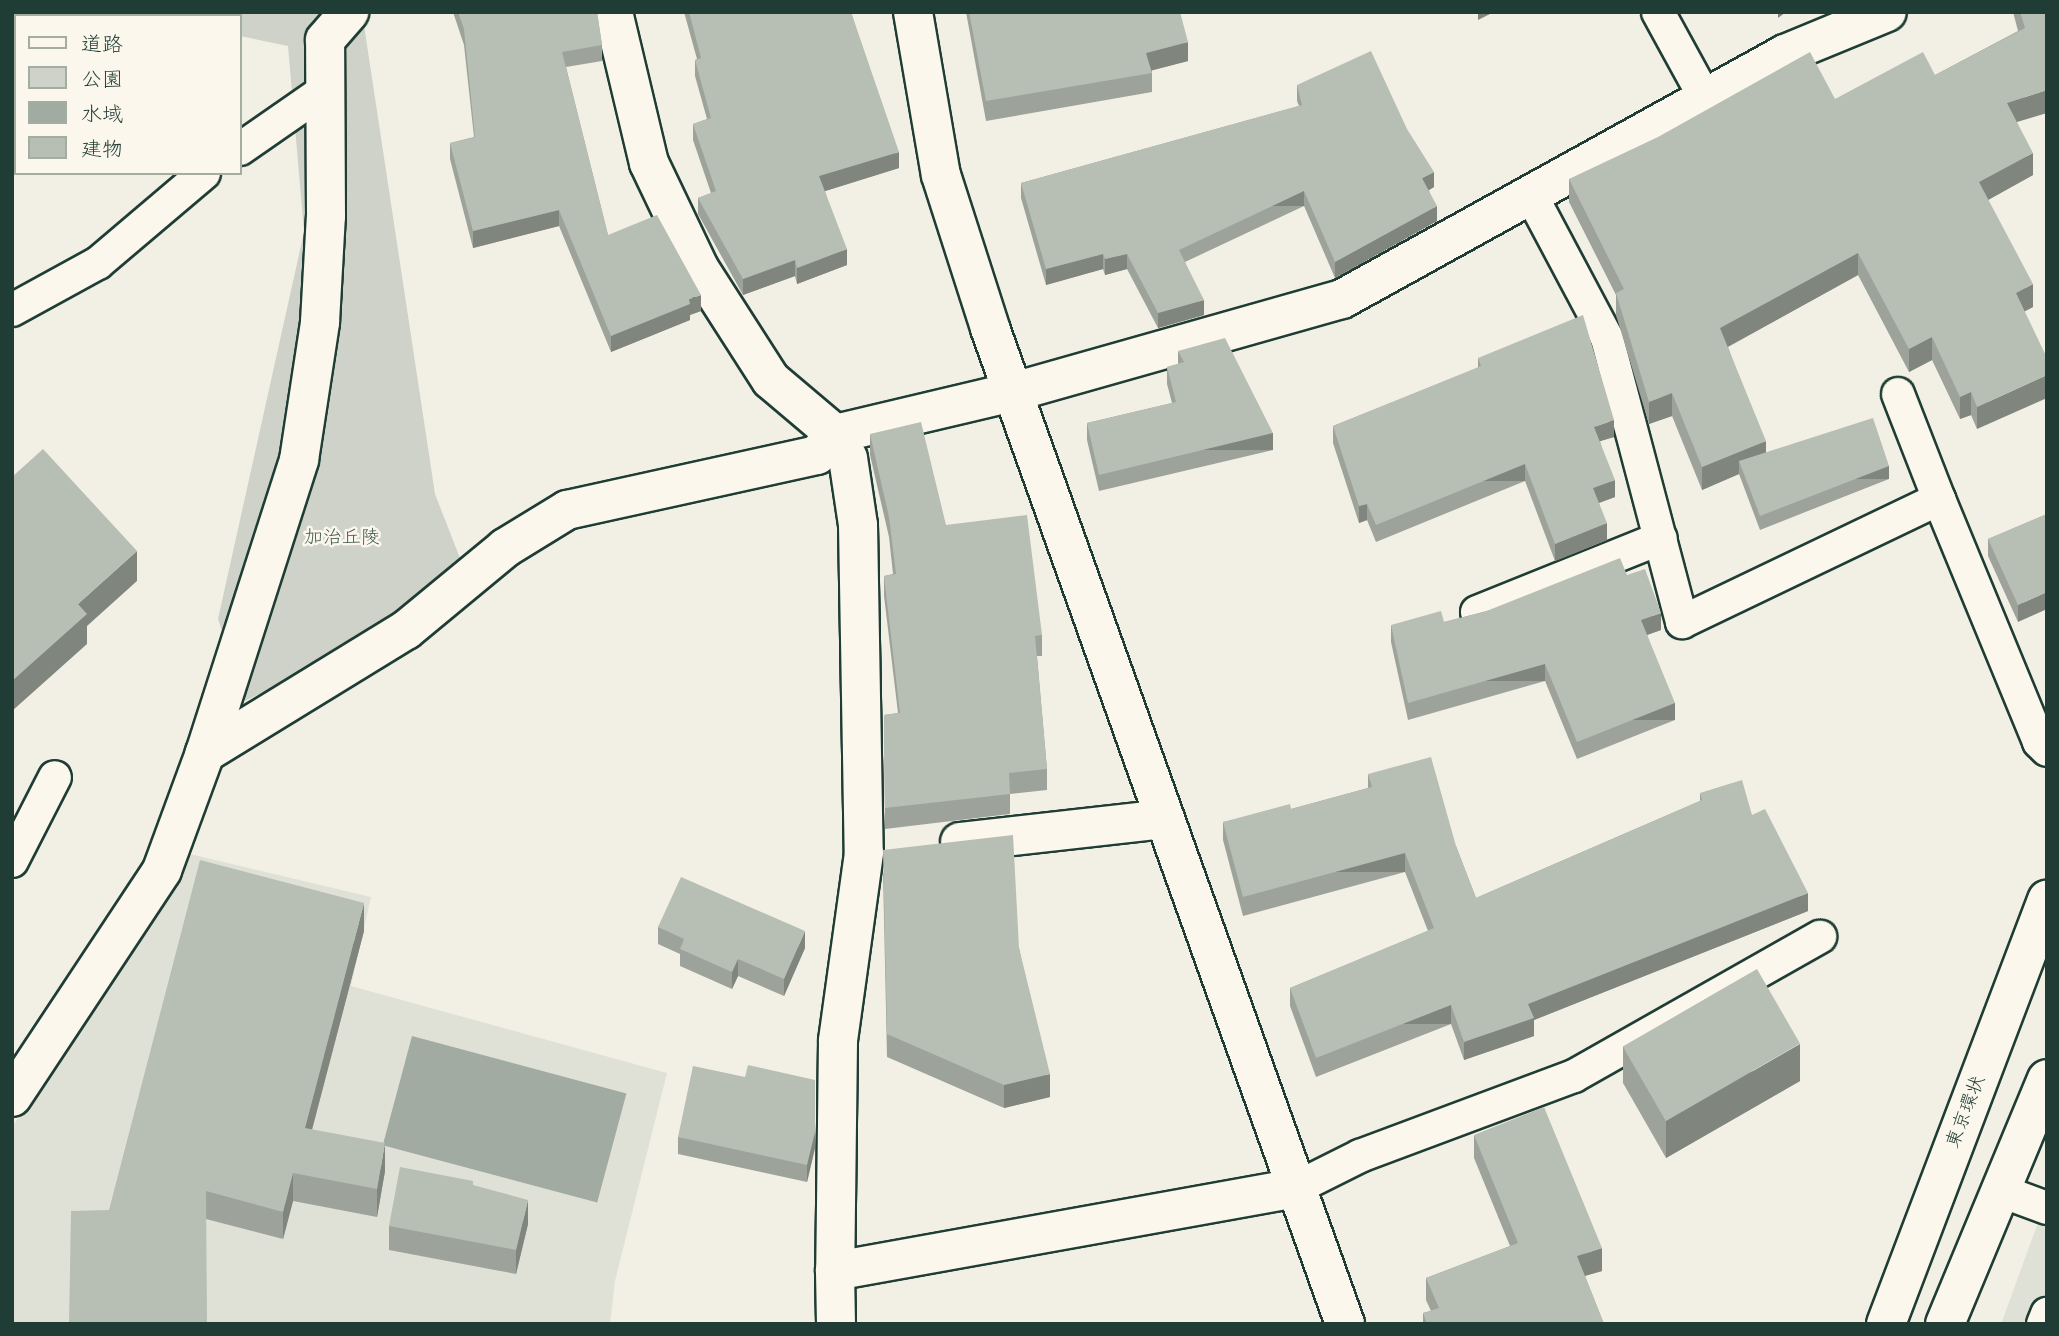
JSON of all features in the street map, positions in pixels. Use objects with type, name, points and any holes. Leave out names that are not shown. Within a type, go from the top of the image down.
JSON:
[{"type":"main road","points":[[12,1097],[162,870],[205,753],[299,460],[320,323],[326,216],[322,92],[325,40],[349,12]]},
{"type":"main road","points":[[613,12],[649,163],[699,268],[771,380],[835,434],[848,458],[858,525],[864,853],[838,1041],[836,1324]]},
{"type":"main road","points":[[914,12],[941,174],[1013,392],[1345,1324]]},
{"type":"main road","points":[[205,753],[406,630],[505,548],[567,510],[817,455],[835,434],[1013,392],[1342,299],[1785,54],[1887,12]]},
{"type":"main road","points":[[864,853],[1165,819]]},
{"type":"main road","name":"東京環状","points":[[1886,1324],[2047,900]]},
{"type":"main road","points":[[1945,1324],[2047,1079]]},
{"type":"main road","points":[[835,1271],[1296,1188]]},
{"type":"lane","points":[[1658,12],[1705,98]]},
{"type":"lane","points":[[242,148],[322,92]]},
{"type":"lane","points":[[12,310],[98,263],[202,175]]},
{"type":"lane","points":[[1531,195],[1607,338],[1682,622],[1939,499]]},
{"type":"lane","points":[[1898,394],[2039,742],[2047,750]]},
{"type":"lane","points":[[1477,612],[1661,538]]},
{"type":"lane","points":[[12,861],[55,777]]},
{"type":"lane","points":[[1296,1188],[1360,1156],[1574,1076],[1745,975],[1820,937]]},
{"type":"lane","points":[[2001,1191],[2047,1208]]},
{"type":"lane","points":[[2043,1324],[2047,1314]]},
{"type":"shaded area","points":[[190,854],[371,897],[351,986],[667,1073],[615,1281],[610,1324],[12,1324],[12,1127]]},
{"type":"shaded area","points":[[2047,1198],[2047,1324],[2001,1324]]},
{"type":"green space","name":"加治丘陵","points":[[118,12],[362,12],[435,494],[472,589],[245,701],[218,619],[304,232],[288,46],[242,36],[242,14]]},
{"type":"water","points":[[412,1036],[626,1093],[597,1203],[383,1145]]},
{"type":"building","points":[[458,12],[597,12],[602,45],[562,52],[608,235],[657,215],[701,295],[689,299],[690,304],[611,336],[559,210],[473,231],[450,143],[475,137],[464,29]]},
{"type":"building","points":[[689,12],[851,12],[899,152],[819,176],[847,249],[797,268],[795,260],[743,279],[698,198],[716,191],[693,124],[711,118],[695,60],[701,58]]},
{"type":"building","points":[[969,12],[1180,12],[1188,42],[1146,53],[1152,73],[986,101]]},
{"type":"building","points":[[2020,12],[2047,12],[2047,90],[2007,103],[2033,153],[1979,182],[2033,284],[2016,293],[2047,358],[2047,375],[1977,407],[1971,392],[1960,397],[1932,337],[1909,349],[1858,253],[1720,328],[1766,441],[1702,467],[1672,393],[1649,402],[1616,293],[1624,289],[1569,179],[1658,137],[1810,52],[1835,99],[1923,52],[1935,75],[2025,28]]},
{"type":"building","points":[[1371,51],[1407,129],[1434,172],[1422,178],[1437,206],[1335,262],[1304,191],[1179,250],[1204,300],[1158,313],[1127,254],[1105,259],[1103,254],[1046,269],[1021,183],[1302,105],[1297,85]]},
{"type":"building","points":[[1583,315],[1614,420],[1594,427],[1615,480],[1593,488],[1607,523],[1555,544],[1525,464],[1376,525],[1367,504],[1359,506],[1333,426],[1481,366],[1478,358]]},
{"type":"building","points":[[1225,338],[1273,433],[1099,475],[1087,423],[1176,402],[1167,367],[1184,362],[1178,351]]},
{"type":"building","points":[[1873,418],[1889,466],[1760,516],[1739,461]]},
{"type":"building","points":[[921,422],[946,525],[1027,515],[1042,635],[1035,636],[1047,769],[1009,773],[1010,794],[885,808],[884,715],[900,713],[884,576],[896,574],[889,517],[870,434]]},
{"type":"building","points":[[43,449],[137,551],[78,604],[87,614],[12,681],[12,477]]},
{"type":"building","points":[[2047,514],[2047,592],[2018,605],[1988,539]]},
{"type":"building","points":[[1620,558],[1627,575],[1645,569],[1661,613],[1641,620],[1675,703],[1577,742],[1545,664],[1408,703],[1391,625],[1441,611],[1444,622],[1484,612]]},
{"type":"building","points":[[1431,757],[1456,846],[1476,898],[1702,800],[1700,793],[1742,780],[1752,815],[1765,809],[1808,893],[1528,1004],[1534,1018],[1464,1042],[1451,1005],[1316,1058],[1290,988],[1434,928],[1405,853],[1243,897],[1223,822],[1290,804],[1291,809],[1372,787],[1368,774]]},
{"type":"building","points":[[1013,835],[1019,948],[1050,1074],[1004,1085],[887,1034],[883,850]]},
{"type":"building","points":[[200,860],[364,903],[305,1128],[385,1143],[377,1189],[293,1173],[283,1212],[206,1191],[207,1324],[69,1324],[71,1211],[109,1210]]},
{"type":"building","points":[[681,877],[805,931],[784,979],[738,959],[732,972],[680,949],[684,939],[658,927]]},
{"type":"building","points":[[1757,969],[1800,1043],[1666,1121],[1623,1046]]},
{"type":"building","points":[[748,1065],[815,1080],[815,1132],[807,1165],[678,1137],[693,1066],[745,1077]]},
{"type":"building","points":[[1544,1107],[1602,1248],[1577,1256],[1604,1324],[1427,1324],[1423,1313],[1439,1308],[1426,1278],[1518,1243],[1474,1135]]},
{"type":"building","points":[[400,1167],[473,1181],[473,1185],[528,1200],[516,1250],[389,1226]]}]
